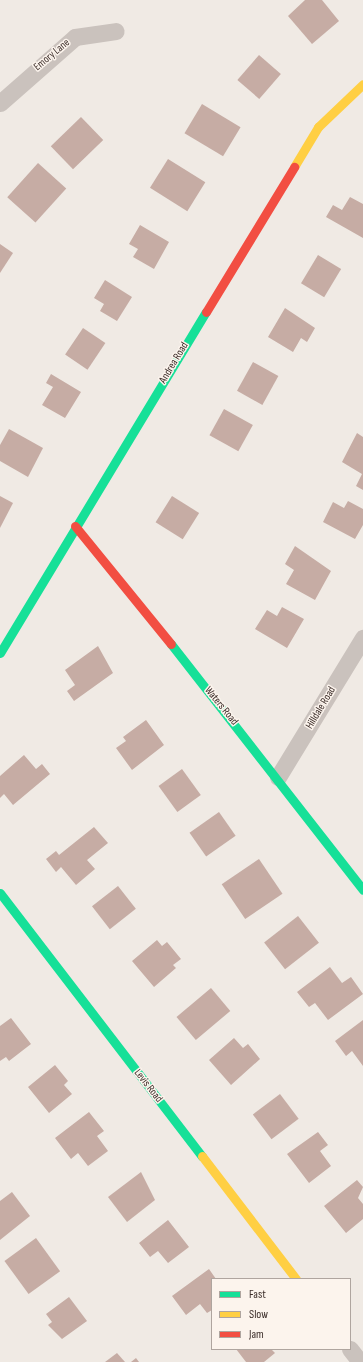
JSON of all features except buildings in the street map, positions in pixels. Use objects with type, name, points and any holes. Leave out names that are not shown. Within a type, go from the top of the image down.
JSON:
[{"type":"street","name":"Emory Lane","points":[[0,103],[75,37],[116,31]]},
{"type":"street","name":"Andrea Road","points":[[0,653],[75,526],[318,127],[363,84]]},
{"type":"street","name":"Waters Road","points":[[75,526],[278,777],[363,890]]},
{"type":"street","name":"Hilldale Road","points":[[278,777],[363,638]]},
{"type":"street","name":"Levis Road","points":[[0,894],[295,1278]]},
{"type":"street","points":[[351,1350],[360,1362]]},
{"type":"traffic: fast","points":[[0,653],[206,312]]},
{"type":"traffic: fast","points":[[171,644],[363,890]]},
{"type":"traffic: fast","points":[[0,893],[202,1156]]},
{"type":"traffic: slow","points":[[294,167],[318,127],[363,84]]},
{"type":"traffic: slow","points":[[202,1156],[295,1278]]},
{"type":"traffic: jam","points":[[206,312],[294,167]]},
{"type":"traffic: jam","points":[[75,526],[171,644]]}]
